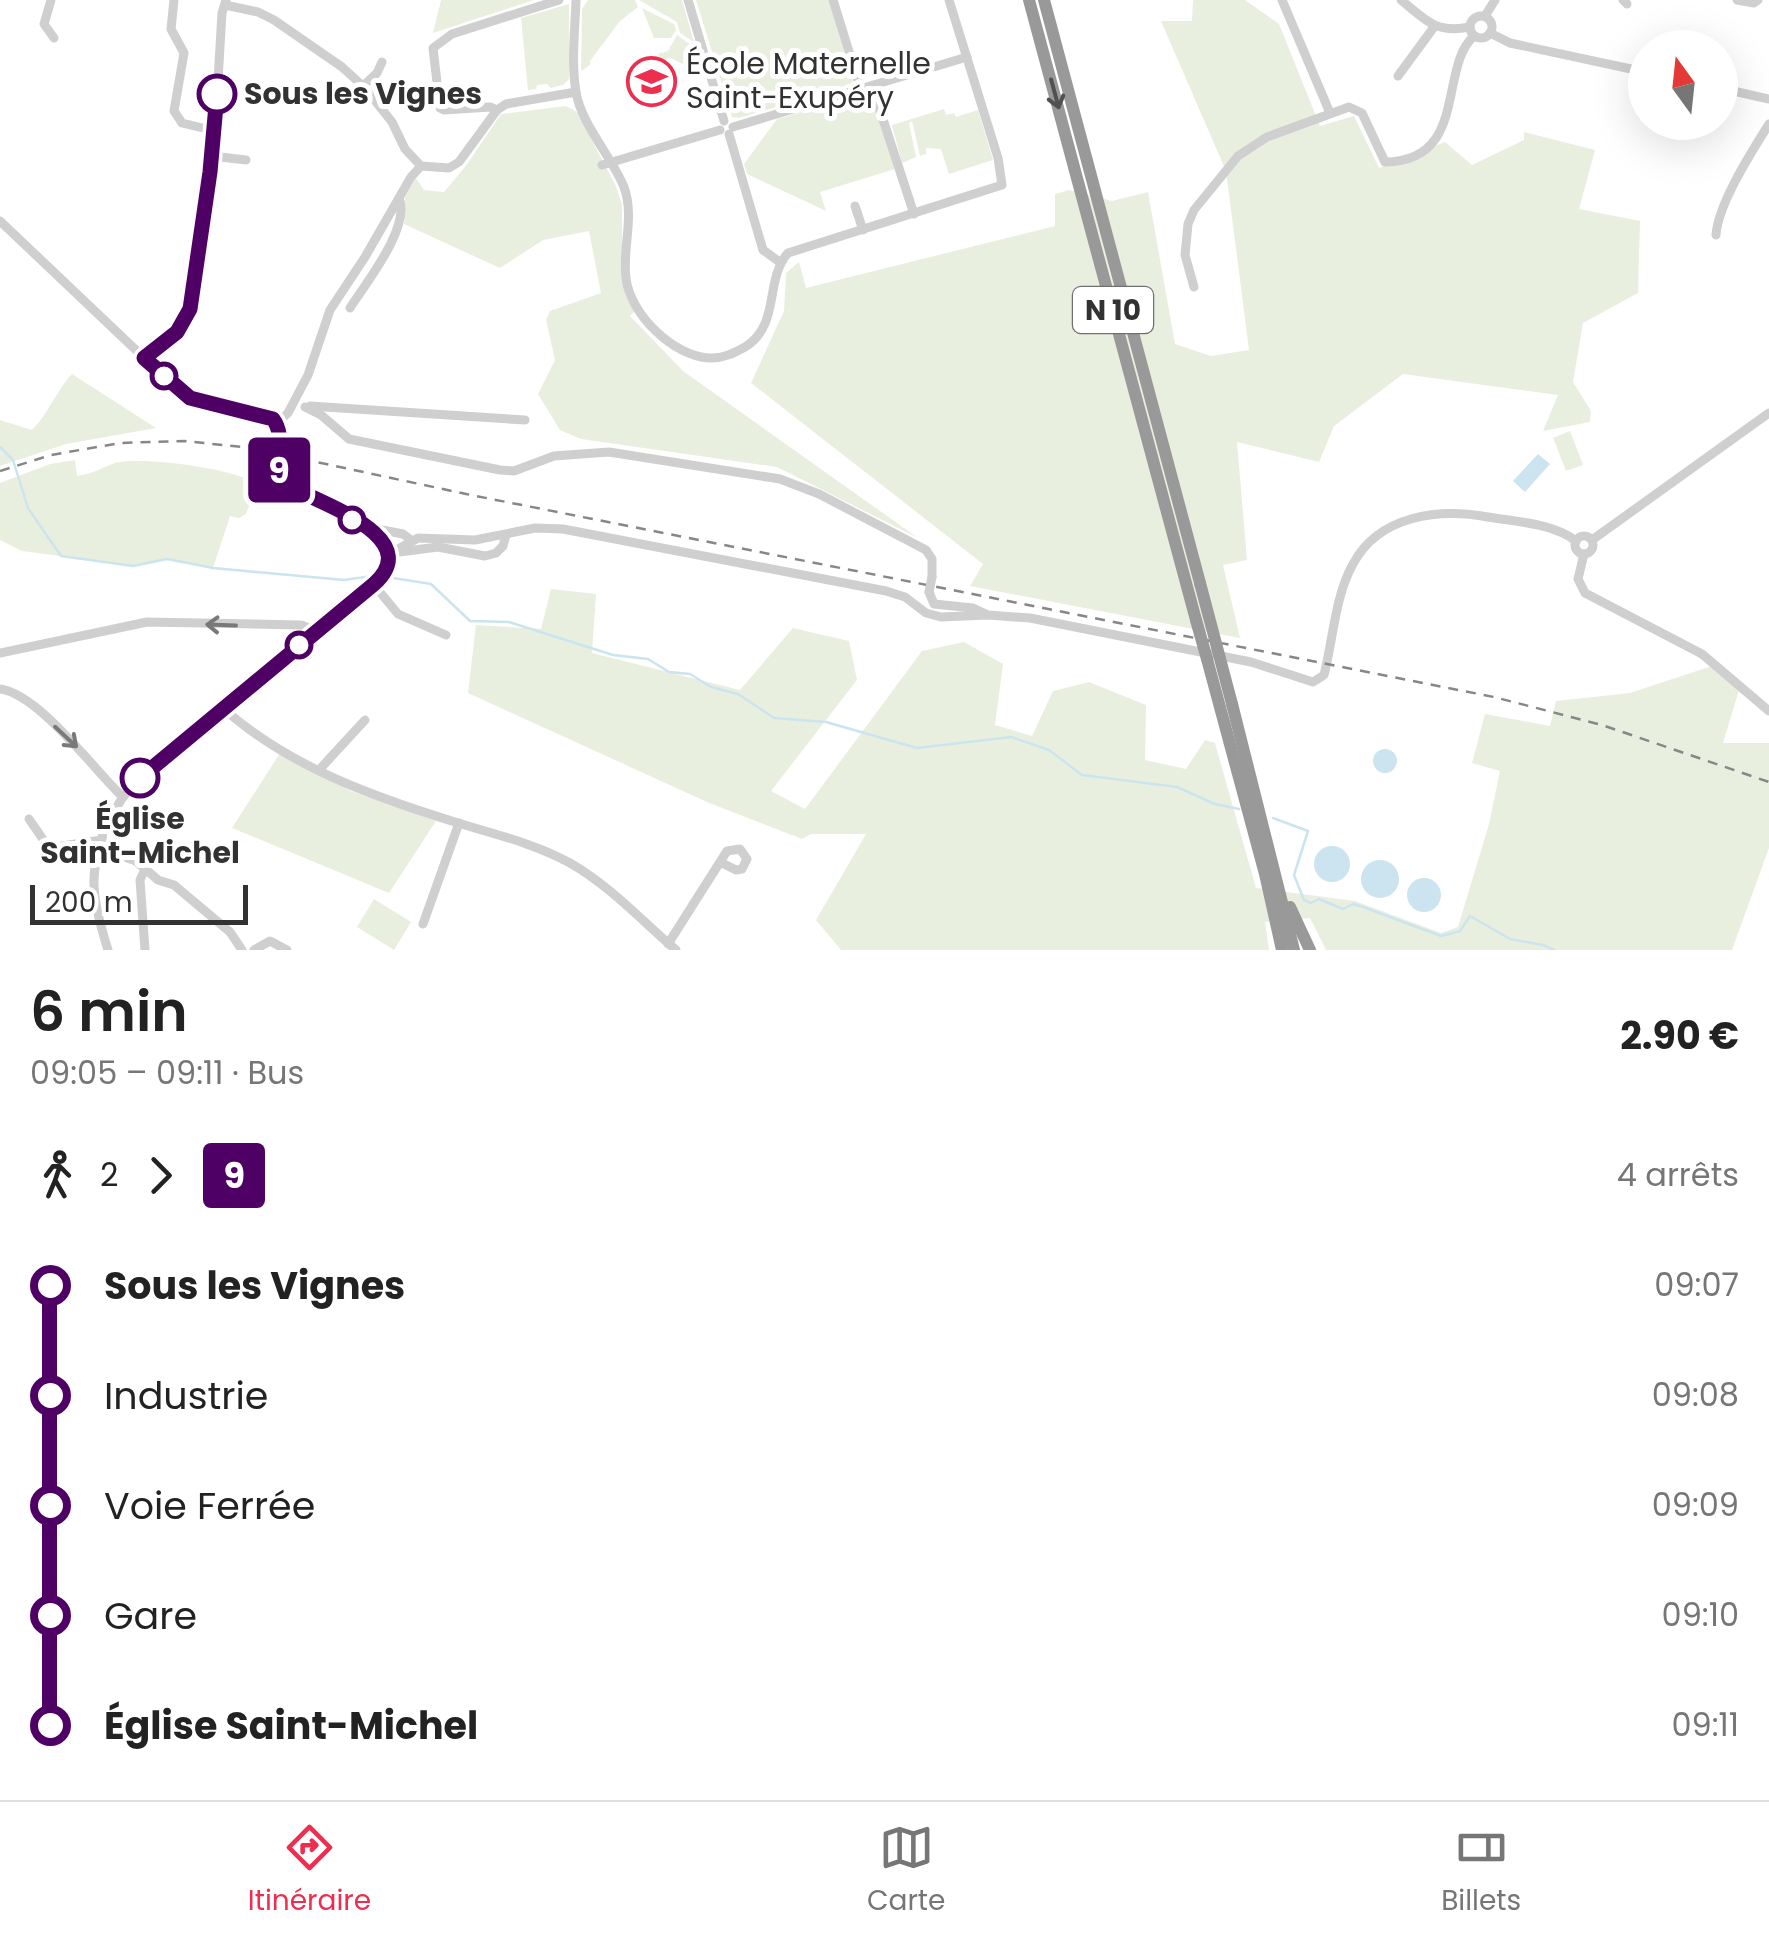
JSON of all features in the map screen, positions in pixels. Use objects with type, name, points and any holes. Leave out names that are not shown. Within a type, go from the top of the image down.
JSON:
[{"type":"highway","name":"N 10","points":[[1029,0],[1265,874],[1282,950]]},
{"type":"highway","name":"N 10","points":[[1044,0],[1294,950]]},
{"type":"highway","points":[[1279,884],[1310,950]]},
{"type":"street","points":[[50,0],[44,24],[54,38]]},
{"type":"street","points":[[174,0],[171,29],[184,52],[174,112],[182,123],[215,131]]},
{"type":"street","points":[[497,110],[440,108],[436,44],[452,34],[559,0]]},
{"type":"street","points":[[576,0],[576,92],[606,164],[626,196],[625,277],[630,295],[654,328],[679,346],[695,355],[726,356],[758,337],[768,321],[781,263],[788,253],[997,189],[1003,179],[949,0]]},
{"type":"street","points":[[688,0],[763,250],[781,263]]},
{"type":"street","points":[[833,0],[860,87]]},
{"type":"street","points":[[1282,0],[1330,113]]},
{"type":"street","points":[[1401,0],[1434,27],[1472,31],[1481,38],[1490,34],[1510,43],[1628,68]]},
{"type":"street","points":[[1485,16],[1494,0]]},
{"type":"street","points":[[1737,0],[1758,0]]},
{"type":"street","points":[[144,358],[177,332],[190,309],[215,131],[226,2],[274,20],[342,67],[392,122],[405,150],[421,166],[448,168],[459,162],[497,110],[513,102],[576,92]]},
{"type":"street","points":[[1194,287],[1186,255],[1188,224],[1194,210],[1250,146],[1350,106],[1358,109],[1385,162],[1422,150],[1444,127],[1473,18],[1485,16]]},
{"type":"street","points":[[1485,16],[1492,24],[1490,34]]},
{"type":"street","points":[[1398,76],[1434,27]]},
{"type":"street","points":[[1456,30],[1463,46]]},
{"type":"street","points":[[606,164],[966,57]]},
{"type":"street","points":[[362,86],[377,73],[382,62]]},
{"type":"street","points":[[872,86],[914,214]]},
{"type":"street","points":[[1738,92],[1769,99]]},
{"type":"street","points":[[1716,235],[1717,222],[1736,182],[1769,124]]},
{"type":"street","points":[[212,156],[246,160]]},
{"type":"street","points":[[394,553],[368,527],[283,483],[278,423],[308,375],[330,310],[421,166]]},
{"type":"street","points":[[350,308],[402,219],[400,198]]},
{"type":"street","points":[[854,206],[862,230]]},
{"type":"street","points":[[0,220],[190,398],[268,416],[278,423]]},
{"type":"street","points":[[292,405],[525,420]]},
{"type":"street","points":[[306,407],[321,414],[350,439],[500,470],[514,471],[554,456],[609,452],[780,479],[819,494],[926,550],[932,559],[929,599],[934,604],[973,608],[988,614]]},
{"type":"street","points":[[1592,540],[1769,412]]},
{"type":"street","points":[[108,950],[93,873],[108,820],[123,797],[154,764],[380,578],[394,553],[412,540],[476,540],[535,528],[563,529],[853,583],[896,594],[926,613],[1030,618],[1251,662],[1313,682],[1324,675],[1353,563],[1365,546],[1396,524],[1432,514],[1475,514],[1557,530],[1576,541]]},
{"type":"street","points":[[368,527],[404,534],[412,540]]},
{"type":"street","points":[[394,553],[438,548],[485,556],[496,553],[506,535]]},
{"type":"street","points":[[1576,541],[1584,536],[1592,540]]},
{"type":"street","points":[[1592,540],[1578,579],[1585,593],[1702,654],[1769,711]]},
{"type":"street","points":[[1576,541],[1577,549],[1584,554]]},
{"type":"street","points":[[380,578],[398,614],[446,634]]},
{"type":"street","points":[[0,653],[147,622],[300,626],[317,631]]},
{"type":"street","points":[[3,687],[47,718],[94,762],[123,797]]},
{"type":"street","points":[[224,708],[240,723],[319,770],[388,801],[526,843],[570,863],[670,945]]},
{"type":"street","points":[[319,770],[365,720]]},
{"type":"street","points":[[29,819],[49,848],[104,843]]},
{"type":"street","points":[[423,924],[459,823]]},
{"type":"street","points":[[104,843],[112,853],[136,861],[158,880],[174,885],[230,932],[242,950]]},
{"type":"street","points":[[655,950],[670,945],[720,862]]},
{"type":"street","points":[[145,868],[140,880],[145,950]]},
{"type":"street","points":[[254,950],[270,941],[287,950]]},
{"type":"green space","points":[[441,0],[534,0],[433,33]]},
{"type":"green space","points":[[588,0],[635,0],[638,7],[620,21],[590,65],[581,71],[582,9]]},
{"type":"green space","points":[[639,0],[682,0],[694,42],[680,33],[677,22]]},
{"type":"green space","points":[[696,0],[829,0],[853,82],[807,102],[803,99],[732,117]]},
{"type":"green space","points":[[1193,0],[1245,0],[1279,24],[1320,126],[1354,116],[1379,168],[1445,142],[1472,165],[1524,140],[1524,132],[1595,150],[1579,209],[1640,221],[1638,293],[1583,323],[1573,382],[1591,411],[1590,422],[1543,431],[1558,395],[1403,374],[1334,426],[1319,462],[1237,442],[1247,560],[1223,565],[1240,638],[970,586],[983,564],[751,383],[784,311],[786,273],[799,262],[806,288],[1055,226],[1055,194],[1069,190],[1112,201],[1148,192],[1175,344],[1211,356],[1249,350],[1226,171],[1161,21],[1192,21]]},
{"type":"green space","points":[[569,4],[569,79],[563,85],[537,85],[536,89],[528,90],[521,18]]},
{"type":"green space","points":[[642,8],[674,24],[676,30],[671,38],[654,38]]},
{"type":"green space","points":[[677,35],[695,48],[702,74],[671,58],[661,61],[658,54],[668,51]]},
{"type":"green space","points":[[870,92],[895,169],[820,192],[826,211],[747,174],[744,164],[777,119]]},
{"type":"green space","points":[[566,106],[577,112],[622,204],[622,273],[635,311],[630,316],[683,371],[918,538],[777,467],[581,439],[560,430],[538,394],[555,360],[546,320],[550,311],[601,293],[589,231],[543,240],[500,268],[404,224],[405,197],[416,178],[424,190],[444,192],[501,114]]},
{"type":"green space","points":[[944,109],[946,115],[954,113],[956,117],[978,110],[993,160],[949,174],[941,149],[926,148],[926,154],[920,156],[912,121],[909,123],[916,157],[902,163],[892,125]]},
{"type":"green space","points":[[72,374],[156,428],[66,444],[0,466],[0,420],[32,430]]},
{"type":"green space","points":[[1570,431],[1583,465],[1566,471],[1553,438]]},
{"type":"green space","points":[[75,460],[77,476],[115,463],[145,461],[231,473],[257,485],[246,514],[239,518],[230,516],[213,568],[167,559],[133,566],[22,551],[0,540],[0,483],[50,464]]},
{"type":"green space","points":[[551,589],[596,594],[592,653],[740,690],[793,628],[849,641],[857,680],[771,791],[805,809],[922,651],[964,642],[1003,664],[995,725],[1032,736],[1053,691],[1089,682],[1146,705],[1145,760],[1186,769],[1205,740],[1215,743],[1256,888],[1355,901],[1441,933],[1458,927],[1489,824],[1500,771],[1472,763],[1485,714],[1550,726],[1556,701],[1630,693],[1712,666],[1739,690],[1723,743],[1769,743],[1769,848],[1732,950],[1326,950],[1310,918],[1265,922],[1269,950],[841,950],[816,920],[866,834],[811,834],[802,839],[707,802],[468,693],[476,625],[541,629]]},
{"type":"green space","points":[[280,753],[351,791],[436,821],[389,893],[232,828]]},
{"type":"green space","points":[[374,899],[411,922],[394,950],[357,927]]},
{"type":"water","points":[[1538,454],[1550,464],[1525,492],[1513,481]]},
{"type":"water","points":[[1385,749],[1397,761],[1385,773],[1373,761]]},
{"type":"water","points":[[1332,846],[1345,851],[1350,864],[1345,877],[1332,882],[1319,877],[1314,864],[1319,851]]},
{"type":"water","points":[[1380,860],[1393,866],[1399,879],[1393,892],[1380,898],[1367,892],[1361,879],[1367,866]]},
{"type":"water","points":[[1424,878],[1436,883],[1441,895],[1436,907],[1424,912],[1412,907],[1407,895],[1412,883]]},
{"type":"waterway","points":[[0,447],[13,460],[28,508],[61,556],[133,566],[167,559],[213,568],[344,580],[379,575]]},
{"type":"waterway","points":[[387,577],[431,584],[470,621],[509,622],[613,655],[648,659],[669,672],[690,674],[711,687],[738,694],[774,718],[826,722],[917,748],[1011,737],[1049,750],[1082,775],[1177,787],[1215,804],[1239,809]]},
{"type":"waterway","points":[[1273,818],[1308,831],[1294,875],[1304,900],[1311,903],[1319,899],[1343,909],[1353,904],[1441,936],[1460,931],[1470,916],[1510,939],[1554,950]]},
{"type":"railway","points":[[0,471],[51,455],[120,443],[185,441],[251,448],[1494,697],[1602,725],[1769,782]]},
{"type":"bus line","name":"9","points":[[140,778],[380,579],[391,553],[380,536],[368,527],[283,483],[279,471],[279,427],[273,419],[190,398],[144,358],[177,332],[190,309],[217,94]]},
{"type":"place","name":"École Maternelle Saint-Exupéry","points":[[651,81]]},
{"type":"place","name":"Sous les Vignes","points":[[217,94]]},
{"type":"place","name":"Église Saint-Michel","points":[[140,778]]}]
